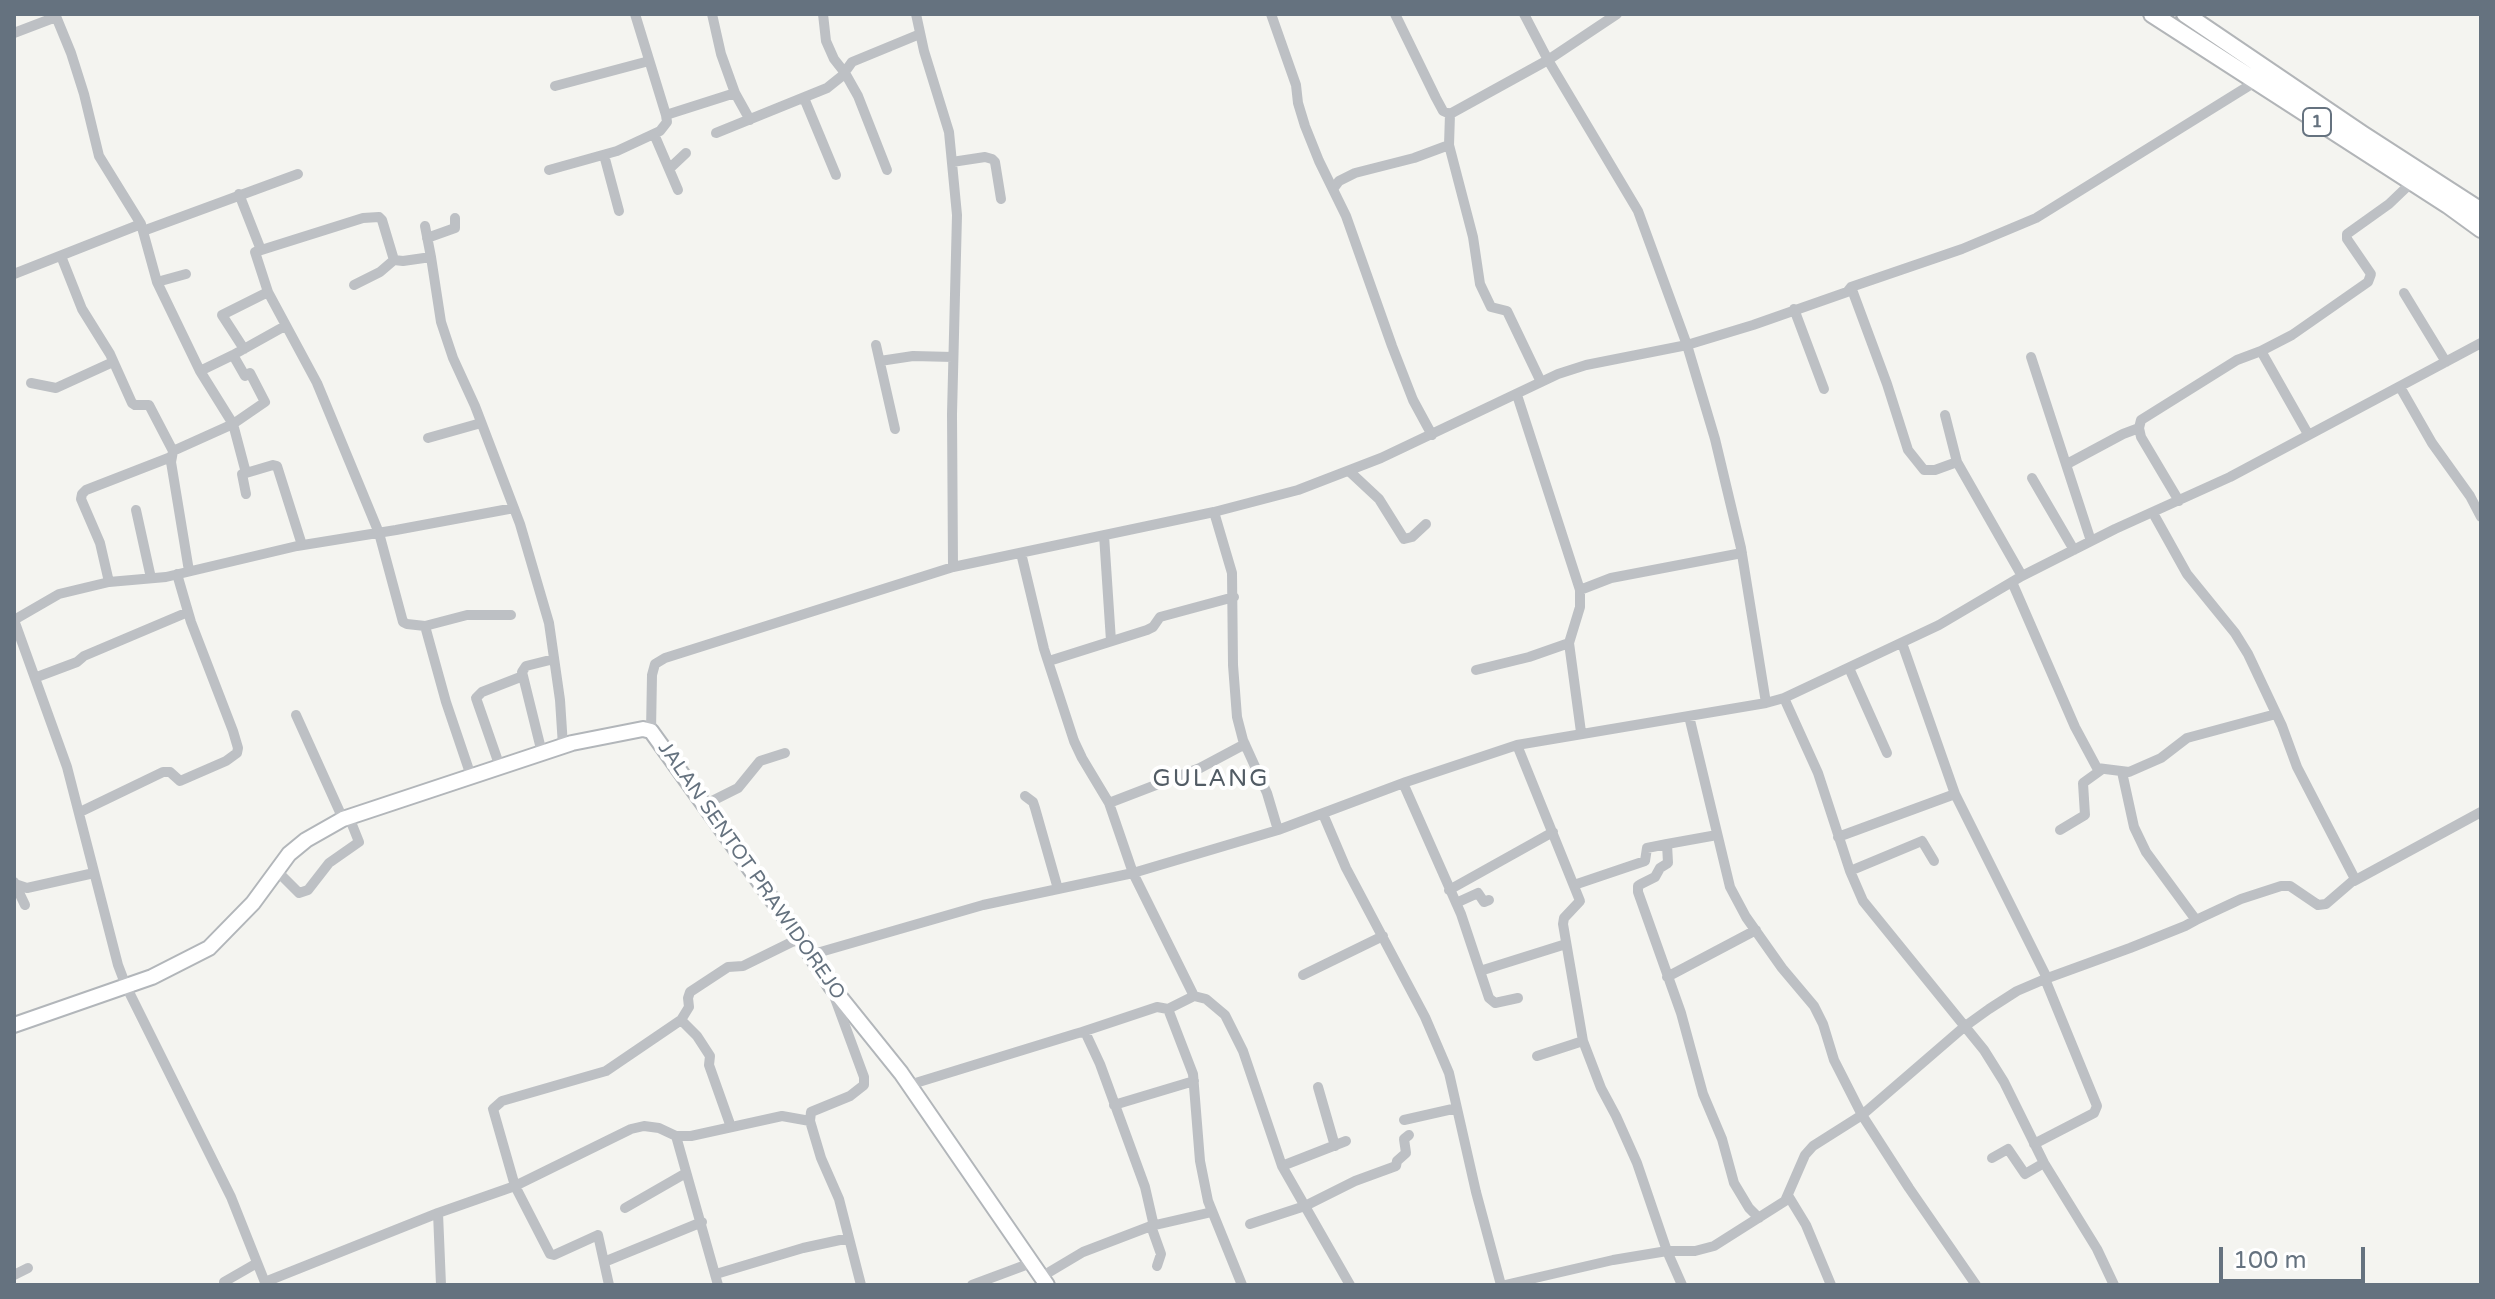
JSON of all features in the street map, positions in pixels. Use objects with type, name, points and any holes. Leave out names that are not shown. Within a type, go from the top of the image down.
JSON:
[{"type":"highway","name":"1","points":[[2152,14],[2481,229]]},
{"type":"highway","name":"1","points":[[2185,14],[2481,211]]},
{"type":"main road","name":"JALAN SENTOT PRAWIDOREJO","points":[[14,1025],[152,977],[209,948],[253,903],[306,840],[348,820],[563,746],[643,729],[651,731],[831,986],[909,1085],[1044,1281]]},
{"type":"street","points":[[549,170],[604,155],[665,127],[666,115],[635,14]]},
{"type":"street","points":[[712,14],[721,54],[735,93],[750,120]]},
{"type":"street","points":[[823,14],[826,41],[858,96],[887,170]]},
{"type":"street","points":[[916,14],[949,132],[957,215],[953,567]]},
{"type":"street","points":[[1271,14],[1296,85],[1305,126],[1346,216],[1402,373],[1432,435]]},
{"type":"street","points":[[1395,14],[1443,111],[1450,114]]},
{"type":"street","points":[[1524,14],[1638,211],[1687,345],[1715,439],[1742,553],[1766,703]]},
{"type":"street","points":[[1450,114],[1548,60],[1617,14]]},
{"type":"street","points":[[14,33],[56,16],[84,94],[99,156],[142,227],[157,282],[200,371],[233,424],[246,473]]},
{"type":"street","points":[[716,133],[827,88],[845,73],[852,62],[920,34]]},
{"type":"street","points":[[555,86],[649,61]]},
{"type":"street","points":[[651,731],[652,675],[655,664],[665,658],[953,567],[1214,512],[1298,490],[1432,435],[1541,382],[1586,365],[1687,345],[1847,292],[1851,287],[1962,249],[2036,218],[2255,82]]},
{"type":"street","points":[[666,115],[735,93]]},
{"type":"street","points":[[804,98],[836,175]]},
{"type":"street","points":[[1450,114],[1449,145],[1485,298],[1491,307],[1507,311],[1541,382]]},
{"type":"street","points":[[654,134],[678,190]]},
{"type":"street","points":[[1333,189],[1339,181],[1355,173],[1414,158],[1449,145]]},
{"type":"street","points":[[669,169],[686,153]]},
{"type":"street","points":[[604,155],[619,211]]},
{"type":"street","points":[[952,162],[985,157],[992,159],[1001,199]]},
{"type":"street","points":[[14,274],[298,174]]},
{"type":"street","points":[[2179,501],[2141,437],[2141,420],[2237,360],[2292,335],[2368,282],[2369,269],[2347,239],[2347,234],[2389,204],[2412,182]]},
{"type":"street","points":[[239,194],[261,250]]},
{"type":"street","points":[[394,260],[379,217],[363,218],[255,252],[268,292],[317,383],[379,533],[403,622],[425,626],[467,615],[511,615]]},
{"type":"street","points":[[427,238],[455,228],[455,218]]},
{"type":"street","points":[[425,226],[441,322],[514,508],[549,623],[563,746]]},
{"type":"street","points":[[61,256],[82,309],[133,404],[149,405],[172,454],[189,571]]},
{"type":"street","points":[[354,285],[380,272],[394,260],[431,257]]},
{"type":"street","points":[[157,282],[186,274]]},
{"type":"street","points":[[1851,287],[1908,450],[1924,470],[1935,470],[1957,462]]},
{"type":"street","points":[[244,349],[222,315],[268,292]]},
{"type":"street","points":[[2404,293],[2446,362]]},
{"type":"street","points":[[1794,309],[1824,389]]},
{"type":"street","points":[[200,371],[285,326]]},
{"type":"street","points":[[810,955],[983,905],[1133,873],[1278,830],[1517,745],[1784,698],[1939,625],[2022,576],[2091,541],[2230,477],[2481,343]]},
{"type":"street","points":[[876,345],[895,429]]},
{"type":"street","points":[[2261,351],[2308,434]]},
{"type":"street","points":[[109,582],[100,543],[81,499],[82,494],[233,424],[265,402],[250,373],[245,376],[233,355]]},
{"type":"street","points":[[880,361],[913,356],[953,357]]},
{"type":"street","points":[[2031,357],[2091,541]]},
{"type":"street","points":[[31,383],[56,388],[113,362]]},
{"type":"street","points":[[2400,387],[2432,443],[2470,496],[2481,517]]},
{"type":"street","points":[[1517,395],[1580,590],[1580,607],[1569,643],[1581,732]]},
{"type":"street","points":[[1945,415],[1957,462],[2022,576]]},
{"type":"street","points":[[428,438],[481,423]]},
{"type":"street","points":[[2067,464],[2139,428]]},
{"type":"street","points":[[246,494],[242,474],[273,465],[279,468],[302,545]]},
{"type":"street","points":[[1349,471],[1379,499],[1404,539],[1412,537],[1426,524]]},
{"type":"street","points":[[2032,478],[2074,550]]},
{"type":"street","points":[[514,508],[302,545],[177,574],[109,582],[59,594],[14,620],[63,753],[108,933],[126,986],[231,1197],[265,1284],[438,1213],[515,1186],[631,1129],[644,1126],[659,1128],[676,1136],[691,1136],[782,1116],[810,1121]]},
{"type":"street","points":[[136,510],[151,578]]},
{"type":"street","points":[[1214,512],[1229,559],[1234,597],[1234,694],[1237,717],[1278,830]]},
{"type":"street","points":[[2153,513],[2187,574],[2248,654],[2297,767],[2354,881]]},
{"type":"street","points":[[1104,535],[1111,641]]},
{"type":"street","points":[[1021,553],[1036,621],[1074,741],[1109,803],[1133,873],[1194,996]]},
{"type":"street","points":[[1580,590],[1611,578],[1742,553]]},
{"type":"street","points":[[80,812],[163,772],[170,772],[180,781],[237,753],[233,731],[188,612],[177,574]]},
{"type":"street","points":[[2012,582],[2075,727],[2095,765],[2101,770],[2122,772],[2143,767],[2187,738],[2276,714]]},
{"type":"street","points":[[1049,661],[1147,630],[1160,617],[1234,597]]},
{"type":"street","points":[[37,677],[188,612]]},
{"type":"street","points":[[425,626],[471,776]]},
{"type":"street","points":[[1476,670],[1569,643]]},
{"type":"street","points":[[1902,643],[1955,794],[2046,978],[2097,1106],[2094,1113],[2034,1144]]},
{"type":"street","points":[[542,753],[522,672],[526,666],[554,659]]},
{"type":"street","points":[[1849,668],[1887,753]]},
{"type":"street","points":[[500,767],[476,698],[482,692],[523,676]]},
{"type":"street","points":[[1784,698],[1818,773],[1863,901],[1984,1050],[2004,1082],[2044,1163],[2091,1238],[2114,1285]]},
{"type":"street","points":[[278,872],[299,893],[308,890],[329,863],[359,842],[296,715]]},
{"type":"street","points":[[1689,716],[1730,887],[1782,968],[1814,1006],[1834,1060],[1862,1115],[1976,1285]]},
{"type":"street","points":[[1109,803],[1200,768],[1245,744]]},
{"type":"street","points":[[1517,745],[1580,901],[1564,918],[1563,924],[1583,1041],[1601,1088],[1637,1163],[1682,1285]]},
{"type":"street","points":[[704,805],[738,788],[760,761],[785,753]]},
{"type":"street","points":[[2060,830],[2085,815],[2083,783],[2101,770]]},
{"type":"street","points":[[2122,772],[2134,827],[2146,852],[2196,920]]},
{"type":"street","points":[[1403,783],[1456,903],[1492,1002],[1518,998]]},
{"type":"street","points":[[1838,837],[1955,794]]},
{"type":"street","points":[[1025,796],[1033,802],[1058,889]]},
{"type":"street","points":[[1323,814],[1346,868],[1383,936],[1449,1073],[1476,1192],[1503,1285],[1613,1260],[1714,1246],[1789,1197],[1796,1173],[1813,1146],[1862,1115],[1964,1027],[2017,991],[2143,943],[2241,899],[2281,886],[2290,886],[2318,905],[2326,904],[2354,881],[2481,812]]},
{"type":"street","points":[[1449,890],[1553,832]]},
{"type":"street","points":[[1574,885],[1645,861],[1647,848],[1717,835]]},
{"type":"street","points":[[1850,871],[1922,841],[1934,861]]},
{"type":"street","points":[[1667,844],[1668,863],[1660,868],[1655,877],[1638,886],[1734,1183],[1759,1218]]},
{"type":"street","points":[[14,883],[27,888],[94,873]]},
{"type":"street","points":[[14,883],[25,905]]},
{"type":"street","points":[[1456,903],[1478,893],[1484,902],[1489,900]]},
{"type":"street","points":[[1667,977],[1756,930]]},
{"type":"street","points":[[1303,975],[1383,936]]},
{"type":"street","points":[[609,1285],[598,1235],[554,1255],[550,1254],[515,1186],[493,1113],[497,1103],[606,1071],[681,1020],[689,1007],[690,992],[728,967],[743,966],[800,938]]},
{"type":"street","points":[[1480,971],[1566,944]]},
{"type":"street","points":[[831,986],[864,1077],[864,1085],[850,1096],[811,1112],[810,1121],[821,1158],[839,1199],[861,1285]]},
{"type":"street","points":[[909,1085],[1157,1007],[1168,1009],[1194,996],[1206,999],[1225,1015],[1243,1051],[1282,1166],[1350,1285]]},
{"type":"street","points":[[1168,1009],[1193,1074],[1200,1161],[1212,1212],[1242,1285]]},
{"type":"street","points":[[681,1020],[697,1036],[710,1056],[709,1065],[731,1127]]},
{"type":"street","points":[[1082,1032],[1089,1038],[1145,1187],[1152,1214],[1151,1226],[1161,1254],[1157,1266]]},
{"type":"street","points":[[1537,1056],[1583,1041]]},
{"type":"street","points":[[1114,1105],[1194,1081]]},
{"type":"street","points":[[1282,1166],[1341,1144],[1318,1087]]},
{"type":"street","points":[[1404,1120],[1457,1108]]},
{"type":"street","points":[[1250,1224],[1305,1206],[1355,1181],[1396,1166],[1397,1160],[1406,1153],[1404,1139],[1409,1135]]},
{"type":"street","points":[[676,1136],[717,1280],[803,1248],[849,1238]]},
{"type":"street","points":[[1992,1158],[2008,1149],[2025,1174],[2044,1163]]},
{"type":"street","points":[[625,1208],[686,1173]]},
{"type":"street","points":[[1789,1197],[1806,1225],[1831,1285]]},
{"type":"street","points":[[1044,1281],[1083,1252],[1151,1226],[1212,1212]]},
{"type":"street","points":[[438,1213],[441,1285]]},
{"type":"street","points":[[604,1262],[702,1222]]},
{"type":"street","points":[[224,1282],[257,1263]]},
{"type":"street","points":[[972,1285],[1031,1263]]},
{"type":"street","points":[[14,1275],[28,1268]]},
{"type":"district","name":"GULANG","points":[[1211,780]]}]
